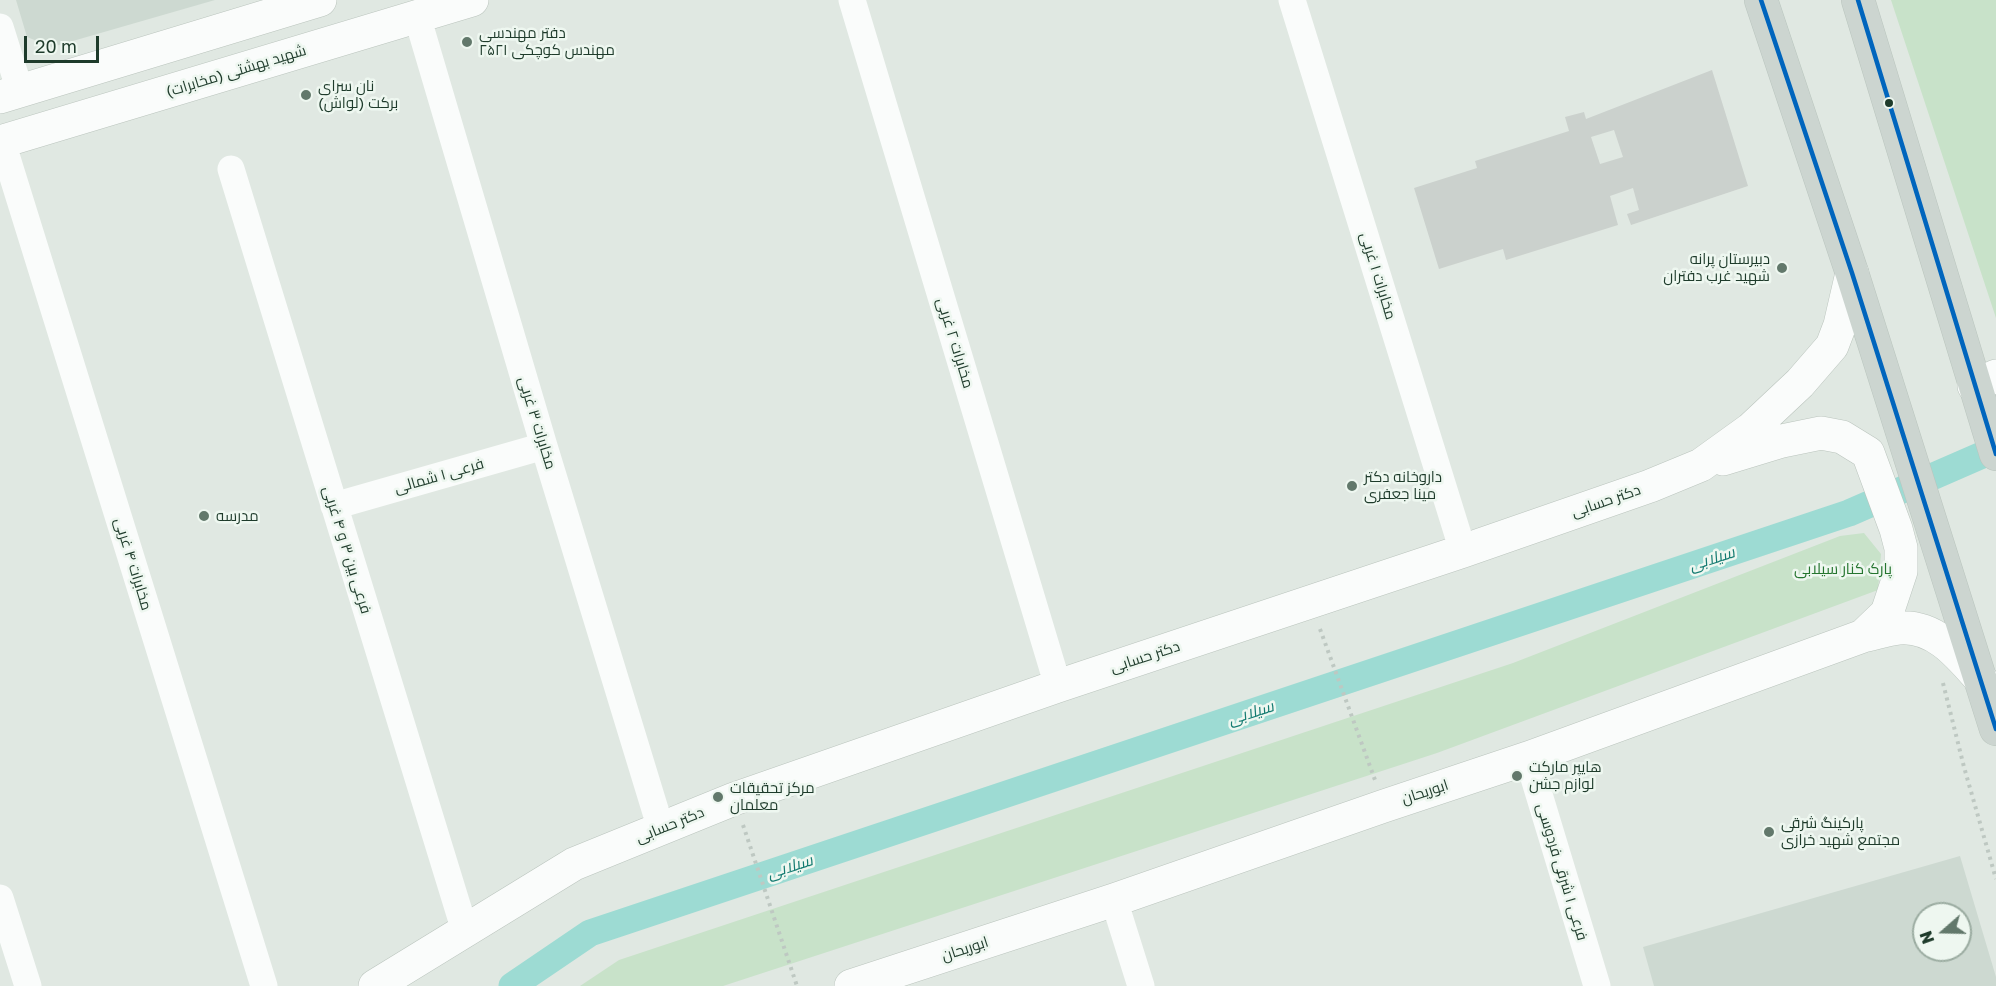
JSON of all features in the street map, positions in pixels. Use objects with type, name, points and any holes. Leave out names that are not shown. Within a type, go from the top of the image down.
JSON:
[{"type":"main road","points":[[10,94],[320,0]]},
{"type":"main road","name":"شهید بهشتی (مخابرات)","points":[[1,142],[472,0]]},
{"type":"main road","points":[[1761,0],[1852,273],[1996,729]]},
{"type":"main road","points":[[1858,0],[1928,231],[1985,381],[1996,454]]},
{"type":"main road","name":"دکتر حسابی","points":[[375,986],[574,864],[734,799],[1058,686],[1463,551],[1650,486],[1701,465],[1751,429],[1800,383],[1832,346],[1840,325],[1852,273]]},
{"type":"main road","points":[[1701,465],[1782,441],[1821,433],[1848,439],[1869,453],[1896,530],[1901,571],[1887,613],[1863,636]]},
{"type":"main road","name":"ابوریحان","points":[[851,986],[1114,900],[1528,758],[1863,636],[1900,627],[1929,632],[1954,649],[1982,681]]},
{"type":"street","name":"مخابرات ۲ غربی","points":[[852,0],[1058,686]]},
{"type":"street","name":"مخابرات ۱ غربی","points":[[1292,0],[1463,551]]},
{"type":"street","name":"مخابرات ۳ غربی","points":[[417,16],[544,446],[661,829]]},
{"type":"street","points":[[0,27],[10,94]]},
{"type":"street","name":"مخابرات ۴ غربی","points":[[1,142],[264,986]]},
{"type":"street","name":"فرعی بین ۳ و ۴ غربی","points":[[231,169],[465,931]]},
{"type":"street","name":"فرعی ۱ شمالی","points":[[334,506],[544,446]]},
{"type":"street","name":"فرعی ۱ شرقی فردوسی","points":[[1528,758],[1597,986]]},
{"type":"street","points":[[0,898],[28,986]]},
{"type":"street","points":[[1114,900],[1141,986]]},
{"type":"path","points":[[1310,602],[1384,806]]},
{"type":"path","points":[[1943,682],[1964,767],[1996,879]]},
{"type":"path","points":[[734,799],[797,986]]},
{"type":"shaded area","points":[[16,0],[215,0],[52,47],[27,37]]},
{"type":"shaded area","points":[[1960,856],[1996,977],[1996,986],[1654,986],[1643,947]]},
{"type":"green space","points":[[1891,0],[1996,0],[1996,318]]},
{"type":"green space","name":"پارک کنار سیلابی","points":[[1864,533],[1881,554],[1878,590],[1437,753],[723,986],[580,986],[619,960],[1513,663],[1840,536]]},
{"type":"building","points":[[1712,70],[1748,186],[1631,225],[1627,214],[1639,210],[1633,188],[1610,196],[1618,225],[1506,260],[1503,249],[1439,269],[1414,188],[1477,168],[1475,161],[1569,131],[1565,117],[1584,112],[1586,119]],"holes":[[[1614,130],[1623,157],[1600,164],[1591,137]]]},
{"type":"waterway","name":"سیلابی","points":[[512,986],[590,933],[1849,513],[1996,449]]},
{"type":"transit line","points":[[1761,0],[1852,273],[1996,729]]},
{"type":"transit line","points":[[1858,0],[1996,454]]},
{"type":"place","name":"دفتر مهندسی ۲۵۲۱ مهندس کوچکی","points":[[467,42]]},
{"type":"place","name":"نان سرای برکت (لواش)","points":[[306,95]]},
{"type":"place","name":"دبیرستان پرانه شهید غرب دفتران","points":[[1782,268]]},
{"type":"place","name":"داروخانه دکتر مینا جعفری","points":[[1352,486]]},
{"type":"place","name":"مدرسه","points":[[204,516]]},
{"type":"place","name":"هایپر مارکت لوازم جشن","points":[[1517,776]]},
{"type":"place","name":"مرکز تحقیقات معلمان","points":[[718,797]]},
{"type":"place","name":"پارکینگ شرقی مجتمع شهید خرازی","points":[[1769,832]]}]
